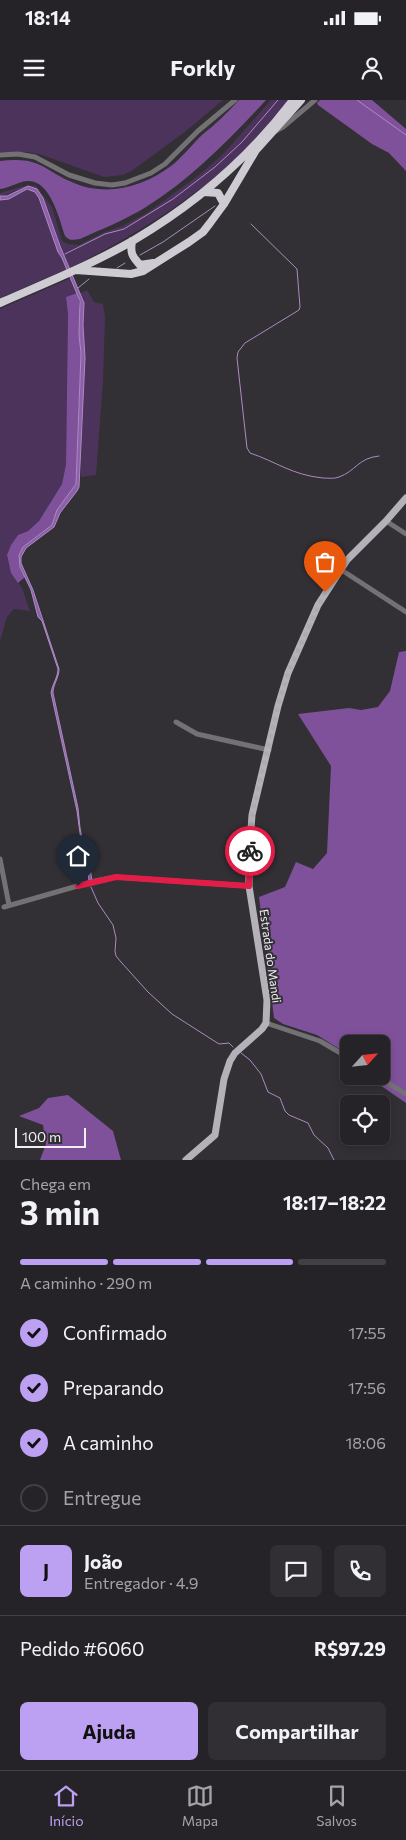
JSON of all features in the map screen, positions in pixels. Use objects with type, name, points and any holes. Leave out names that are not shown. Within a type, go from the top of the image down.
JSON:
[{"type":"highway","points":[[0,303],[71,272],[132,241],[159,224],[223,176],[263,135],[292,100]]},
{"type":"highway","points":[[71,272],[131,274],[143,271],[171,255],[203,232],[224,204],[256,150],[301,100]]},
{"type":"highway","points":[[204,192],[218,193],[224,204]]},
{"type":"highway","points":[[132,241],[132,256],[140,265],[158,262]]},
{"type":"main road","name":"Estrada do Mandi","points":[[266,1022],[267,1000],[249,886],[252,815],[278,706],[288,673],[318,605],[340,569],[406,498]]},
{"type":"main road","points":[[186,1160],[215,1135],[224,1079],[229,1064],[235,1053],[256,1036],[266,1022]]},
{"type":"street","points":[[0,156],[22,154],[42,160],[69,175],[95,183],[112,185],[124,183],[151,173],[165,164],[198,131],[235,100]]},
{"type":"street","points":[[274,132],[316,100]]},
{"type":"street","points":[[386,521],[406,534]]},
{"type":"street","points":[[340,569],[406,612]]},
{"type":"street","points":[[176,722],[197,734],[269,750]]},
{"type":"street","points":[[0,859],[6,906],[116,877],[249,886]]},
{"type":"street","points":[[266,1022],[320,1042],[340,1053]]},
{"type":"street","points":[[390,1084],[406,1094]]},
{"type":"shaded area","points":[[0,100],[223,100],[186,131],[133,170],[123,175],[104,177],[42,155],[28,152],[0,152]]},
{"type":"shaded area","points":[[239,100],[266,100],[209,158],[163,196],[130,216],[80,239],[73,240],[65,236],[52,201],[42,186],[35,182],[27,181],[0,189],[0,161],[14,160],[33,162],[63,178],[86,187],[112,189],[137,184],[160,173],[175,162]]},
{"type":"shaded area","points":[[271,100],[288,100],[266,127],[217,175],[190,197],[131,235],[70,268],[40,192],[35,188],[25,187],[0,196],[0,193],[18,188],[27,186],[36,186],[52,207],[62,241],[68,244],[79,245],[147,213],[199,175],[223,154]]},
{"type":"shaded area","points":[[320,100],[372,100],[406,129],[406,171],[389,153],[372,144],[318,105],[317,103]]},
{"type":"shaded area","points":[[28,186],[37,189],[43,198],[60,246],[84,303],[85,358],[79,487],[60,513],[54,527],[26,548],[21,557],[21,563],[33,590],[59,669],[53,693],[92,881],[89,881],[87,864],[83,855],[77,811],[51,693],[58,669],[42,621],[38,617],[31,590],[20,567],[19,555],[23,547],[52,525],[57,510],[76,484],[81,353],[79,335],[80,301],[58,252],[39,198],[35,192],[27,189],[9,199],[0,200],[0,196],[7,196]]},
{"type":"shaded area","points":[[27,189],[35,192],[39,198],[58,252],[67,269],[0,298],[0,200],[9,199]]},
{"type":"shaded area","points":[[71,278],[77,293],[66,297],[68,314],[66,464],[62,484],[39,521],[28,531],[18,535],[11,545],[7,556],[11,572],[22,588],[30,611],[14,609],[7,617],[0,641],[0,309]]},
{"type":"shaded area","points":[[87,290],[94,302],[103,304],[105,316],[103,381],[96,475],[81,477],[81,419],[85,358],[84,303],[80,293]]},
{"type":"shaded area","points":[[77,293],[80,315],[81,353],[76,484],[57,511],[52,525],[23,547],[19,555],[20,567],[25,577],[18,583],[11,573],[7,555],[11,545],[18,535],[28,531],[39,521],[62,484],[66,464],[68,314],[66,297]]},
{"type":"shaded area","points":[[406,651],[406,1103],[380,1085],[390,1085],[390,1035],[340,1035],[340,1049],[317,1035],[283,1024],[274,1018],[259,897],[285,887],[296,862],[313,869],[327,853],[331,766],[298,714],[349,708],[361,710],[378,707],[390,691],[399,652]]},
{"type":"shaded area","points":[[68,1095],[113,1131],[121,1160],[40,1160],[46,1144],[43,1125],[19,1116],[39,1108],[48,1098]]},
{"type":"waterway","points":[[65,254],[105,234],[124,229],[173,199],[215,167],[242,142],[278,100]]},
{"type":"waterway","points":[[357,100],[406,135]]},
{"type":"waterway","points":[[140,255],[163,242],[215,206]]},
{"type":"waterway","points":[[251,224],[297,269],[300,307],[299,310],[245,343],[238,352],[237,358],[247,448],[250,453],[293,471],[323,478],[339,477],[366,459],[379,456]]},
{"type":"waterway","points":[[117,268],[125,263]]},
{"type":"waterway","points":[[78,288],[89,279]]},
{"type":"waterway","points":[[91,887],[98,903],[113,925],[116,938],[116,956],[121,962],[148,992],[172,1014],[219,1044],[229,1043],[233,1047]]},
{"type":"waterway","points":[[241,1053],[250,1060],[261,1074],[268,1092],[280,1098],[285,1111],[289,1115],[308,1123],[314,1135],[328,1148],[334,1160]]},
{"type":"way so far","points":[[250,851],[252,815],[278,706],[288,673],[325,592]]},
{"type":"route","points":[[78,886],[116,877],[249,886],[250,851]]}]
